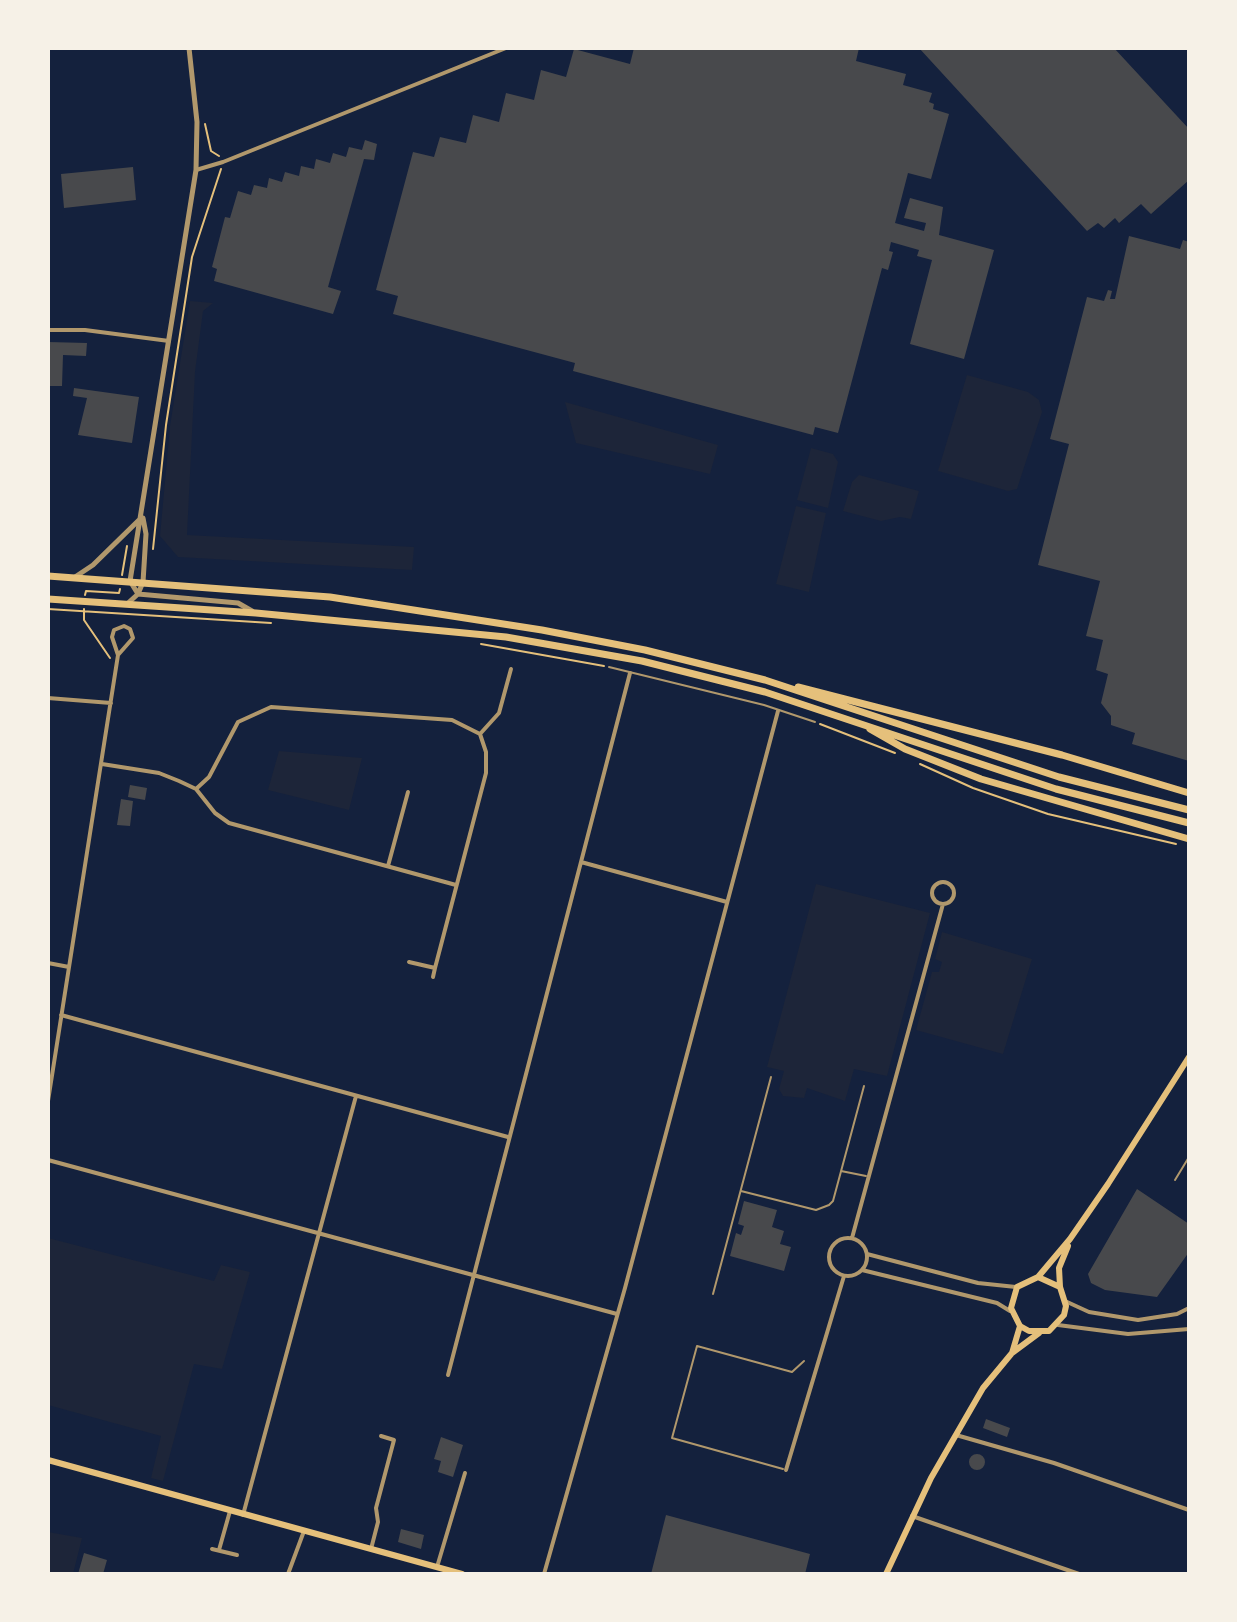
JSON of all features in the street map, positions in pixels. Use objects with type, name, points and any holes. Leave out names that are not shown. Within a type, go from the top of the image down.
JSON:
[{"type":"highway","points":[[48,576],[330,597],[542,630],[864,702],[1189,793]]},
{"type":"highway","points":[[48,599],[256,613],[506,637],[627,658],[765,692],[1056,789],[1189,823]]},
{"type":"highway","points":[[765,680],[1059,777],[1189,810]]},
{"type":"highway","points":[[865,725],[905,749],[981,779],[1189,839]]},
{"type":"main road","points":[[1039,1333],[1020,1326],[1012,1312],[1012,1297],[1017,1287],[1038,1277],[1070,1239],[1189,1057]]},
{"type":"main road","points":[[886,1574],[912,1516],[983,1388],[1012,1353],[1039,1333],[1058,1325],[1064,1315],[1065,1301],[1060,1287],[1059,1268],[1070,1239]]},
{"type":"main road","points":[[1038,1277],[1060,1287]]},
{"type":"main road","points":[[1012,1353],[1020,1326]]},
{"type":"main road","points":[[48,1460],[462,1574]]},
{"type":"street","points":[[138,594],[130,581],[136,533],[142,517],[196,170],[197,122],[189,48]]},
{"type":"street","points":[[196,170],[214,166],[506,48]]},
{"type":"street","points":[[48,330],[85,330],[169,341]]},
{"type":"street","points":[[74,578],[93,565],[142,517]]},
{"type":"street","points":[[127,604],[138,594],[143,582],[146,534],[142,517]]},
{"type":"street","points":[[138,594],[238,603],[256,613]]},
{"type":"street","points":[[48,1101],[118,655],[112,637],[114,630],[124,626],[132,631],[133,638],[118,655]]},
{"type":"street","points":[[480,734],[499,713],[511,669]]},
{"type":"street","points":[[448,1375],[630,673]]},
{"type":"street","points":[[48,698],[111,703]]},
{"type":"street","points":[[196,789],[215,768],[238,722],[271,707],[452,720],[480,734],[486,752],[486,773],[433,977]]},
{"type":"street","points":[[544,1574],[617,1314],[778,711]]},
{"type":"street","points":[[101,764],[159,773],[196,789],[229,823],[456,885]]},
{"type":"street","points":[[388,866],[408,792]]},
{"type":"street","points":[[581,862],[727,902]]},
{"type":"street","points":[[852,1238],[943,904],[951,900],[953,892],[943,882],[936,885],[932,894],[943,904]]},
{"type":"street","points":[[409,962],[435,968]]},
{"type":"street","points":[[48,963],[69,967]]},
{"type":"street","points":[[61,1015],[508,1137]]},
{"type":"street","points":[[243,1515],[356,1095]]},
{"type":"street","points":[[48,1160],[617,1314]]},
{"type":"street","points":[[844,1276],[830,1265],[829,1253],[840,1239],[852,1238],[862,1244],[867,1254],[862,1270]]},
{"type":"street","points":[[867,1254],[978,1283],[1017,1287]]},
{"type":"street","points":[[844,1276],[862,1270],[997,1303],[1012,1312]]},
{"type":"street","points":[[786,1470],[844,1276]]},
{"type":"street","points":[[1065,1301],[1089,1312],[1138,1320],[1177,1314],[1189,1308]]},
{"type":"street","points":[[1058,1325],[1128,1334],[1189,1329]]},
{"type":"street","points":[[955,1435],[1054,1463],[1189,1510]]},
{"type":"street","points":[[371,1549],[378,1522],[376,1508],[394,1440],[381,1436]]},
{"type":"street","points":[[437,1567],[465,1473]]},
{"type":"street","points":[[219,1550],[230,1511]]},
{"type":"street","points":[[912,1516],[1079,1574]]},
{"type":"street","points":[[288,1574],[304,1531]]},
{"type":"street","points":[[212,1549],[237,1555]]},
{"type":"lane","points":[[609,667],[815,722]]},
{"type":"lane","points":[[713,1294],[771,1077]]},
{"type":"lane","points":[[740,1191],[822,1210],[833,1201],[864,1086]]},
{"type":"lane","points":[[1175,1180],[1189,1157]]},
{"type":"lane","points":[[841,1171],[867,1176]]},
{"type":"lane","points":[[786,1470],[672,1438],[697,1346],[792,1372],[804,1361]]},
{"type":"path","points":[[156,549],[166,425],[189,273]]},
{"type":"path","points":[[124,562],[129,546]]},
{"type":"path","points":[[86,591],[119,593]]},
{"type":"path","points":[[48,609],[283,624]]},
{"type":"path","points":[[84,613],[84,620],[116,668]]},
{"type":"path","points":[[469,642],[609,667]]},
{"type":"shaded area","points":[[190,301],[213,303],[203,311],[195,372],[187,535],[414,547],[412,570],[178,557],[160,536],[170,426]]},
{"type":"shaded area","points":[[967,375],[1028,392],[1039,400],[1042,412],[1017,489],[1008,491],[938,471]]},
{"type":"shaded area","points":[[565,402],[718,445],[710,474],[576,443]]},
{"type":"shaded area","points":[[811,448],[833,454],[838,462],[828,508],[797,500]]},
{"type":"shaded area","points":[[859,475],[919,491],[911,519],[900,517],[881,521],[843,511],[852,482]]},
{"type":"shaded area","points":[[796,506],[826,513],[809,592],[776,584]]},
{"type":"shaded area","points":[[279,751],[362,758],[349,810],[268,790]]},
{"type":"shaded area","points":[[816,884],[930,913],[887,1076],[854,1069],[845,1101],[807,1088],[804,1098],[783,1096],[779,1089],[784,1071],[767,1067]]},
{"type":"shaded area","points":[[942,932],[1032,959],[1003,1054],[916,1030],[932,972],[939,972],[942,962],[935,959]]},
{"type":"shaded area","points":[[48,1238],[214,1281],[221,1265],[250,1272],[222,1369],[194,1364],[163,1481],[151,1478],[161,1436],[48,1405]]},
{"type":"shaded area","points":[[48,1532],[82,1538],[73,1574],[48,1574]]},
{"type":"building","points":[[634,48],[859,48],[856,61],[906,74],[903,85],[932,93],[929,102],[934,104],[933,109],[949,114],[931,179],[908,173],[895,223],[924,231],[926,223],[904,218],[910,198],[943,207],[939,235],[994,250],[964,359],[910,344],[932,260],[917,256],[919,250],[891,242],[889,251],[893,252],[888,270],[882,268],[838,433],[815,427],[813,435],[573,371],[575,363],[393,314],[398,296],[376,290],[413,152],[434,157],[440,137],[466,143],[473,115],[499,122],[506,93],[534,100],[541,70],[566,77],[574,49],[630,64]]},
{"type":"building","points":[[919,48],[1114,48],[1189,129],[1189,180],[1151,214],[1141,204],[1119,223],[1115,218],[1104,228],[1098,223],[1087,231]]},
{"type":"building","points":[[365,140],[377,144],[374,160],[364,159],[328,287],[341,291],[333,314],[214,281],[217,269],[212,267],[225,217],[230,218],[238,191],[251,195],[254,185],[267,188],[269,178],[282,182],[285,172],[299,176],[301,166],[314,169],[316,159],[330,163],[333,153],[346,157],[349,147],[362,150]]},
{"type":"building","points":[[133,167],[136,200],[64,208],[61,174]]},
{"type":"building","points":[[1129,236],[1180,249],[1183,240],[1189,242],[1189,761],[1132,744],[1135,733],[1111,725],[1111,716],[1101,703],[1108,674],[1096,670],[1103,640],[1086,636],[1100,581],[1038,565],[1069,444],[1050,439],[1087,297],[1104,301],[1108,290],[1112,291],[1110,299],[1115,299]]},
{"type":"building","points":[[48,342],[87,343],[86,356],[63,355],[62,386],[48,386]]},
{"type":"building","points":[[74,388],[139,397],[132,443],[78,435],[87,398],[73,396]]},
{"type":"building","points":[[130,785],[147,788],[145,800],[128,797]]},
{"type":"building","points":[[121,799],[133,801],[130,826],[117,825]]},
{"type":"building","points":[[1137,1189],[1189,1224],[1189,1252],[1157,1297],[1105,1290],[1091,1283],[1088,1274]]},
{"type":"building","points":[[744,1201],[777,1210],[772,1227],[784,1231],[780,1244],[791,1247],[784,1271],[730,1256],[736,1233],[741,1235],[744,1226],[738,1224]]},
{"type":"building","points":[[986,1419],[1010,1428],[1007,1437],[983,1428]]},
{"type":"building","points":[[441,1437],[463,1445],[453,1477],[438,1472],[441,1461],[434,1459]]},
{"type":"building","points":[[974,1454],[980,1454],[985,1462],[983,1468],[974,1470],[969,1465],[969,1459]]},
{"type":"building","points":[[666,1515],[810,1554],[805,1574],[651,1574]]},
{"type":"building","points":[[401,1529],[424,1535],[421,1549],[398,1542]]},
{"type":"building","points":[[84,1553],[107,1560],[103,1574],[78,1574]]}]
